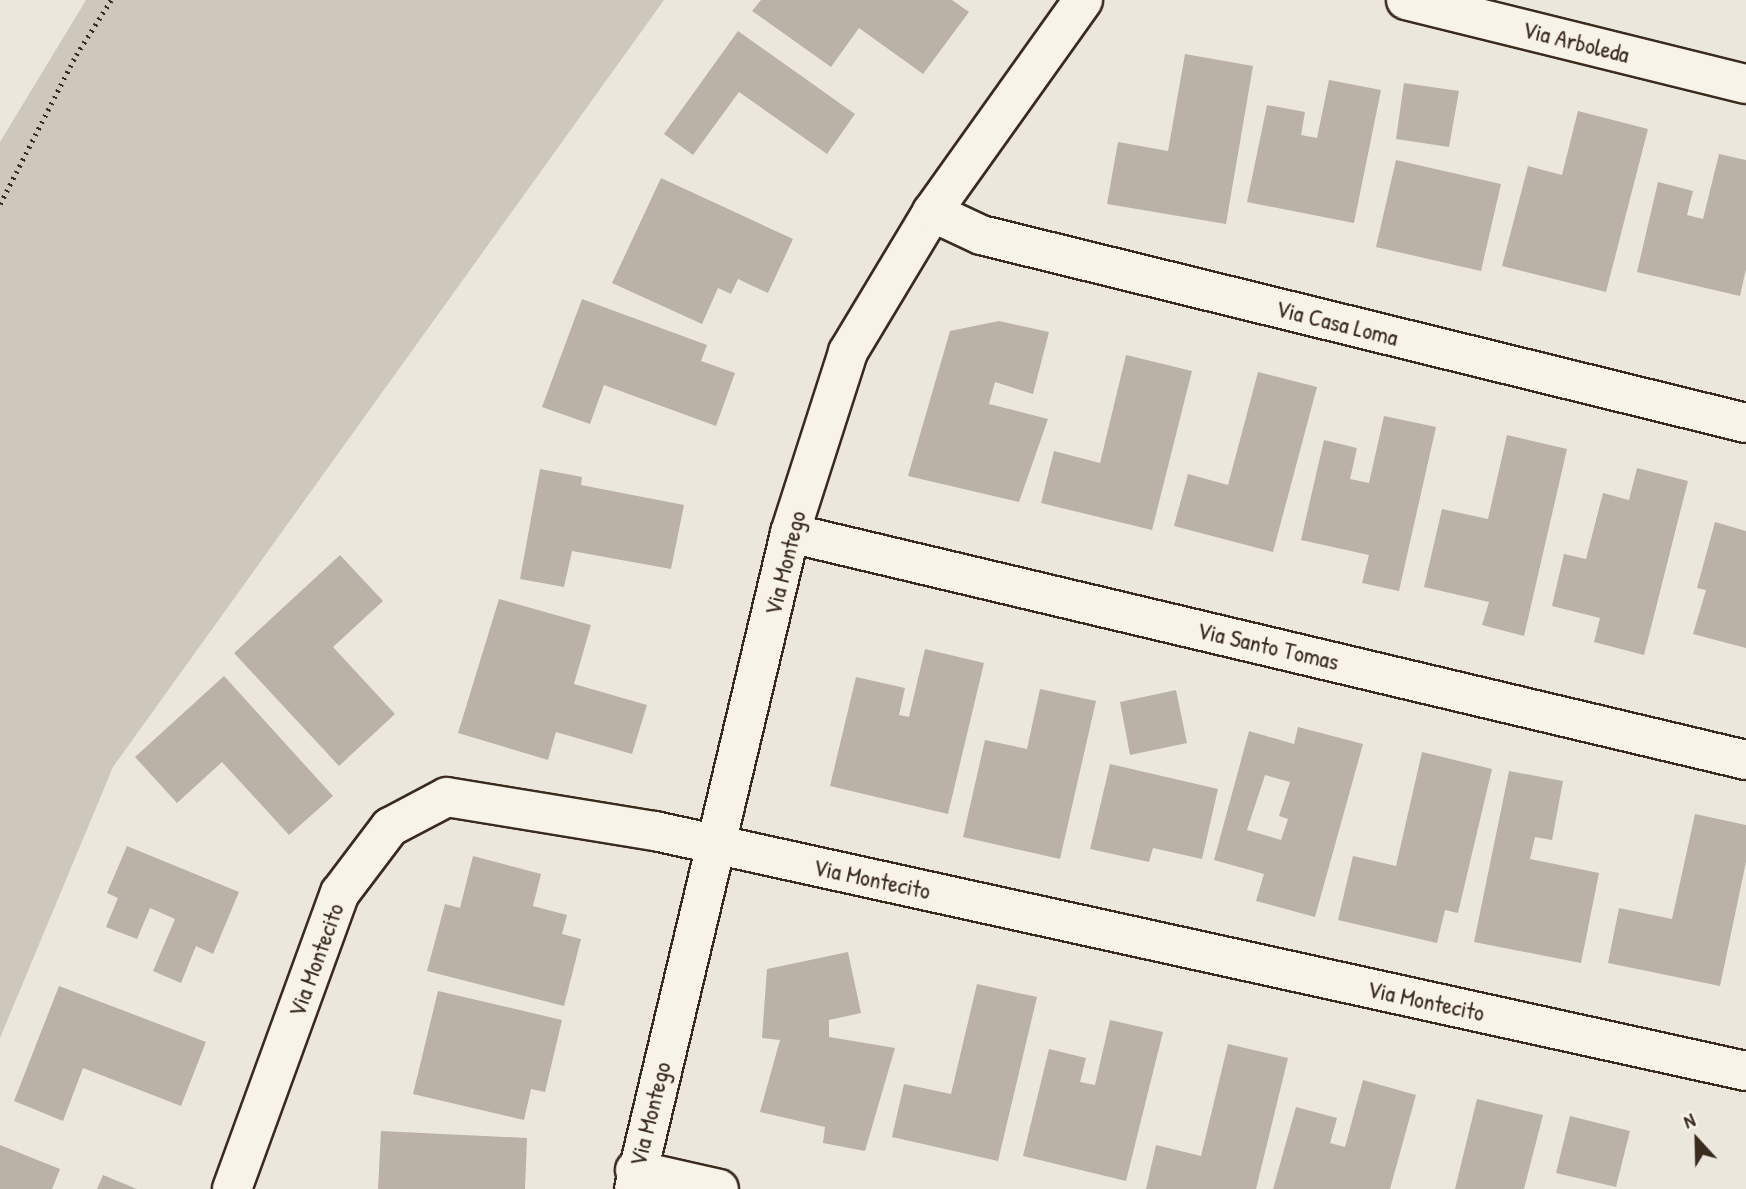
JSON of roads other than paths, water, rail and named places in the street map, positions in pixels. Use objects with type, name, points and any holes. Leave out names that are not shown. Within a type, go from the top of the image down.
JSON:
[{"type":"street","name":"Via Montego","points":[[635,1179],[719,845],[790,533],[848,352],[932,212],[1083,0]]},
{"type":"street","name":"Via Arboleda","points":[[1406,0],[1746,84]]},
{"type":"street","name":"Via Casa Loma","points":[[932,212],[981,234],[1746,424]]},
{"type":"street","name":"Via Santo Tomas","points":[[790,533],[1746,760]]},
{"type":"street","name":"Via Montecito","points":[[232,1189],[340,893],[390,827],[447,797],[719,845],[1746,1071]]},
{"type":"street","points":[[635,1179],[719,1189]]}]
